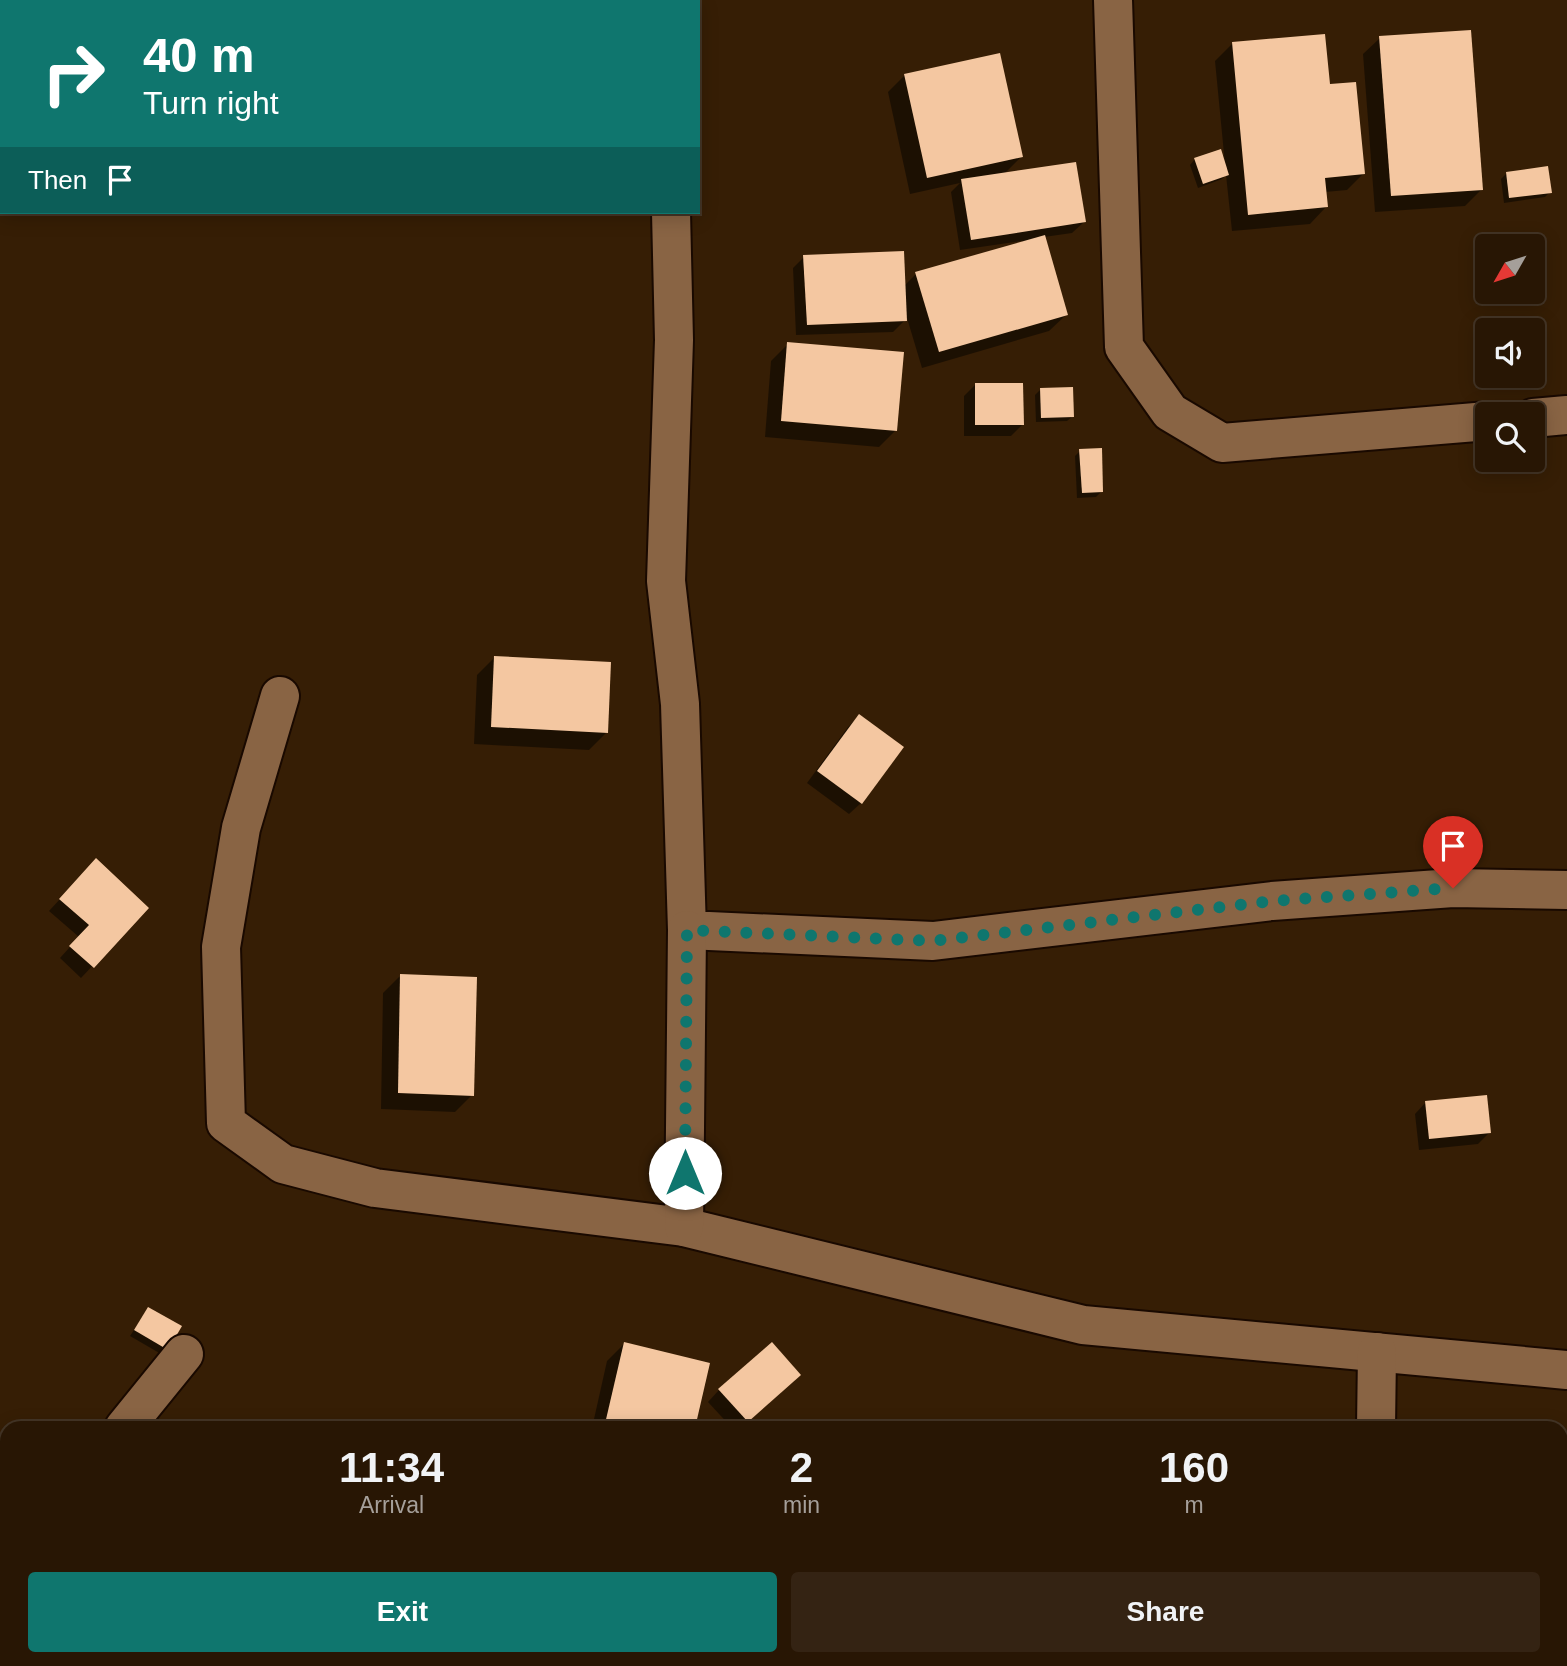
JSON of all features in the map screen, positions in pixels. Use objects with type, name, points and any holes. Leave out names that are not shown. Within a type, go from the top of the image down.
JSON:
[{"type":"street","points":[[1113,0],[1124,347],[1170,412],[1222,443],[1475,422]]},
{"type":"street","points":[[671,214],[674,340],[666,581],[680,704],[687,930],[684,1227]]},
{"type":"street","points":[[1545,417],[1567,415]]},
{"type":"street","points":[[280,696],[241,828],[221,947],[226,1123],[283,1164],[374,1188],[684,1227],[1083,1325],[1567,1370]]},
{"type":"street","points":[[687,930],[933,941],[1272,901],[1453,888],[1567,890]]},
{"type":"street","points":[[1376,1421],[1377,1352]]},
{"type":"street","points":[[130,1421],[184,1354]]},
{"type":"building","points":[[1471,30],[1483,190],[1391,196],[1379,36]]},
{"type":"building","points":[[1325,34],[1330,84],[1356,82],[1365,174],[1325,178],[1328,207],[1248,215],[1232,42]]},
{"type":"building","points":[[1000,53],[1023,157],[927,178],[904,74]]},
{"type":"building","points":[[1221,149],[1229,175],[1203,184],[1194,158]]},
{"type":"building","points":[[1076,162],[1086,222],[971,240],[961,179]]},
{"type":"building","points":[[1548,166],[1552,193],[1509,198],[1506,172]]},
{"type":"building","points":[[1045,235],[1068,315],[939,352],[915,272]]},
{"type":"building","points":[[904,251],[907,321],[807,325],[803,255]]},
{"type":"building","points":[[787,342],[904,352],[897,431],[781,421]]},
{"type":"building","points":[[975,383],[1023,383],[1024,425],[975,425]]},
{"type":"building","points":[[1073,387],[1074,417],[1041,418],[1040,388]]},
{"type":"building","points":[[1102,448],[1103,492],[1082,493],[1079,449]]},
{"type":"building","points":[[494,656],[611,662],[608,733],[491,727]]},
{"type":"building","points":[[859,714],[904,747],[862,804],[817,771]]},
{"type":"building","points":[[96,858],[149,908],[94,968],[69,946],[89,925],[59,899]]},
{"type":"building","points":[[400,974],[477,977],[474,1096],[398,1093]]},
{"type":"building","points":[[1487,1095],[1491,1133],[1429,1139],[1425,1101]]},
{"type":"building","points":[[148,1307],[182,1326],[168,1350],[134,1330]]},
{"type":"building","points":[[624,1342],[710,1363],[697,1421],[606,1421]]},
{"type":"building","points":[[772,1342],[801,1375],[749,1421],[718,1389]]},
{"type":"route","points":[[685,1173],[687,930],[933,941],[1272,901],[1453,888]]}]
